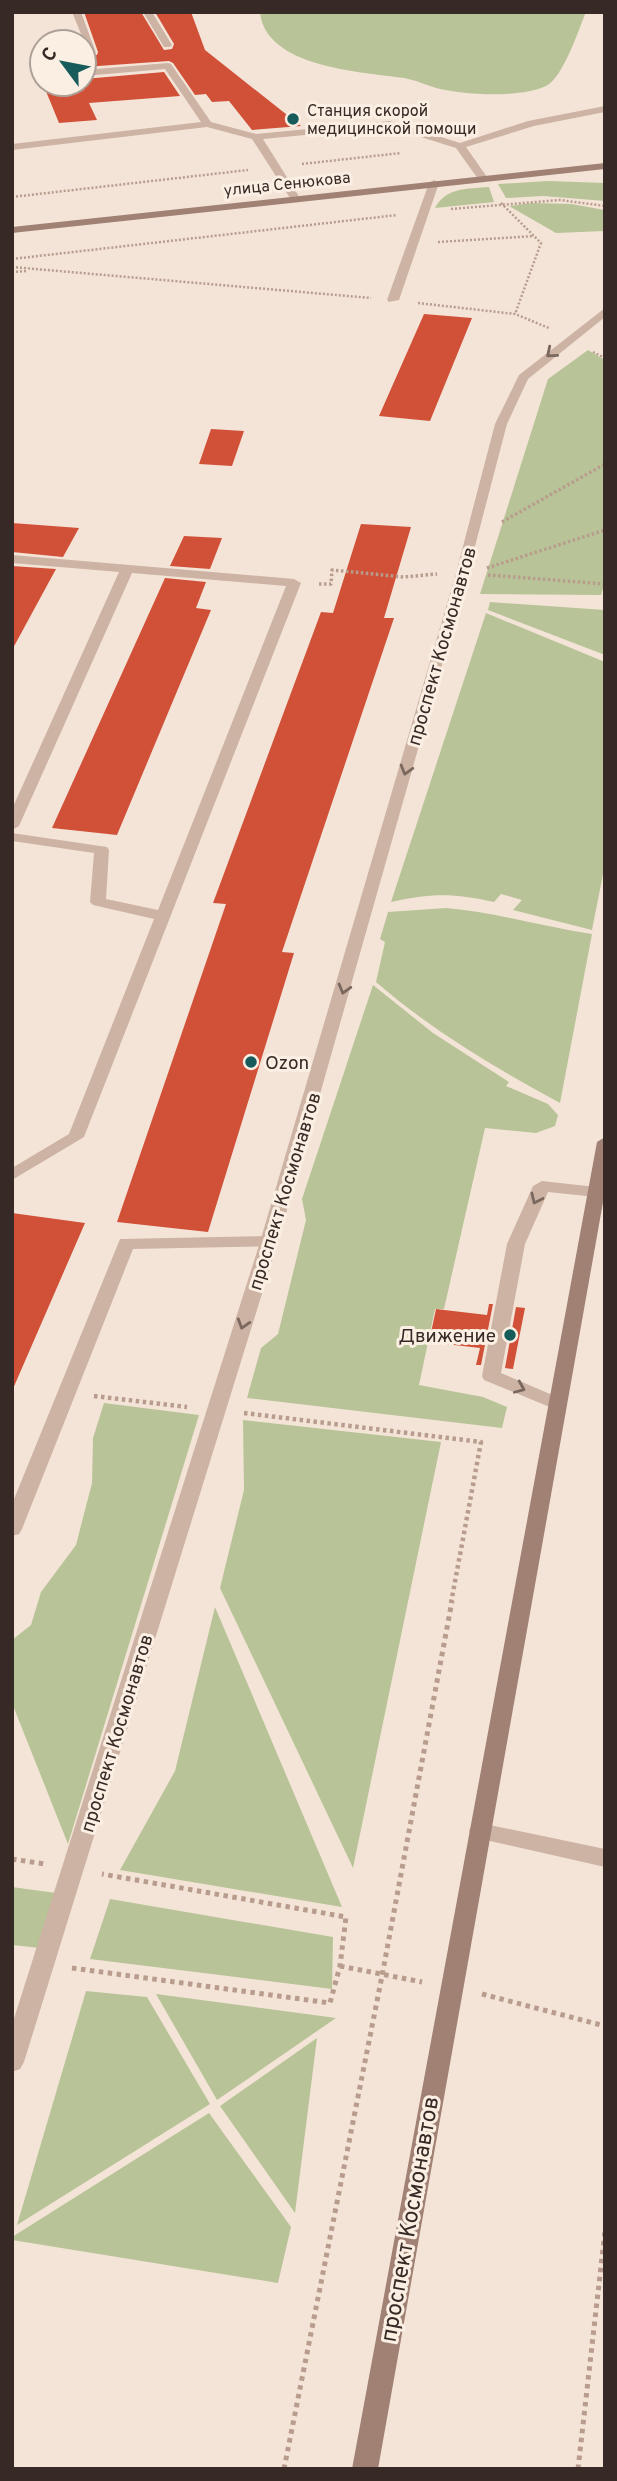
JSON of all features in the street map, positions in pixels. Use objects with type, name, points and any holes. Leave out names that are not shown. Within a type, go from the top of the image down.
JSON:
[{"type":"main road","name":"улица Сенюкова","points":[[12,230],[482,177],[605,166]]},
{"type":"main road","name":"улица Сенюкова","points":[[566,171],[605,176]]},
{"type":"main road","name":"проспект Космонавтов","points":[[365,2469],[557,1404],[600,1184],[605,1142]]},
{"type":"street","points":[[147,12],[167,45]]},
{"type":"street","points":[[98,72],[168,66],[207,124]]},
{"type":"street","points":[[460,146],[551,116],[605,109]]},
{"type":"street","points":[[12,146],[207,124],[256,137],[390,124],[460,146],[482,177]]},
{"type":"street","points":[[256,137],[295,198]]},
{"type":"street","points":[[393,300],[434,183]]},
{"type":"street","name":"проспект Космонавтов","points":[[12,2062],[269,1242],[463,573],[492,454],[509,404],[523,377],[605,311]]},
{"type":"street","points":[[12,559],[294,583],[76,1137],[12,1175]]},
{"type":"street","points":[[12,826],[127,569]]},
{"type":"street","points":[[12,837],[102,850],[98,902],[163,916]]},
{"type":"street","points":[[557,1404],[491,1376],[516,1244],[542,1186],[600,1184]]},
{"type":"street","points":[[12,1529],[126,1243],[269,1242]]},
{"type":"street","points":[[480,1831],[605,1858]]},
{"type":"path","points":[[482,177],[502,205],[541,243],[515,314]]},
{"type":"path","points":[[12,259],[502,205],[560,200],[605,206]]},
{"type":"path","points":[[439,242],[535,236]]},
{"type":"path","points":[[12,270],[43,270],[393,300],[515,314],[553,329],[566,340],[605,358]]},
{"type":"path","points":[[470,545],[500,523],[605,464]]},
{"type":"path","points":[[332,570],[404,577],[463,573],[494,567],[605,530]]},
{"type":"path","points":[[463,573],[605,584]]},
{"type":"path","points":[[66,1393],[481,1442],[380,1990],[284,2469]]},
{"type":"path","points":[[95,1971],[330,2003],[340,1966],[346,1917],[125,1878]]},
{"type":"path","points":[[578,2469],[605,2231]]},
{"type":"green space","points":[[260,12],[586,12],[558,74],[546,86],[522,92],[479,94],[451,91],[408,79],[318,64],[279,45],[266,31]]},
{"type":"green space","points":[[548,181],[605,183],[605,201],[543,196],[506,198],[498,184]]},
{"type":"green space","points":[[489,187],[494,202],[435,208],[451,193]]},
{"type":"green space","points":[[532,203],[571,204],[605,210],[605,231],[556,233],[509,206]]},
{"type":"green space","points":[[588,350],[605,360],[605,582],[601,595],[480,594],[548,379]]},
{"type":"green space","points":[[490,602],[605,610],[605,655],[488,610]]},
{"type":"green space","points":[[486,613],[605,662],[605,864],[592,930],[513,910],[522,900],[501,894],[494,902],[442,895],[391,902]]},
{"type":"green space","points":[[446,908],[592,934],[560,1103],[465,1048],[376,982],[385,942],[380,939],[388,912]]},
{"type":"green space","points":[[373,985],[433,1033],[509,1082],[506,1086],[548,1104],[558,1115],[555,1126],[536,1133],[485,1128],[444,1309],[435,1309],[419,1385],[483,1397],[507,1407],[502,1428],[247,1398],[261,1348],[278,1334],[306,1220],[302,1199]]},
{"type":"green space","points":[[104,1403],[199,1415],[68,1844],[12,1703],[12,1640],[31,1625],[41,1592],[76,1545],[92,1483],[93,1438]]},
{"type":"green space","points":[[243,1420],[441,1442],[353,1868],[220,1588],[244,1490]]},
{"type":"green space","points":[[215,1607],[342,1907],[120,1870],[175,1771]]},
{"type":"green space","points":[[12,1887],[56,1893],[40,1948],[12,1945]]},
{"type":"green space","points":[[110,1899],[333,1937],[332,1989],[90,1959]]},
{"type":"green space","points":[[86,1991],[147,1997],[210,2104],[17,2225]]},
{"type":"green space","points":[[156,1994],[336,2018],[217,2100]]},
{"type":"green space","points":[[317,2038],[295,2213],[220,2106]]},
{"type":"green space","points":[[209,2113],[291,2227],[278,2283],[12,2240],[12,2237]]},
{"type":"building","points":[[84,12],[141,12],[164,50],[172,49],[174,44],[155,12],[191,12],[205,50],[301,126],[252,130],[229,101],[212,102],[206,94],[195,95],[169,61],[98,66],[98,28],[90,28]]},
{"type":"building","points":[[164,72],[180,96],[89,103],[97,120],[59,123],[49,98],[98,98],[98,78]]},
{"type":"building","points":[[424,314],[472,318],[430,421],[379,416]]},
{"type":"building","points":[[211,429],[244,431],[232,466],[199,464]]},
{"type":"building","points":[[12,523],[79,528],[63,557],[12,552]]},
{"type":"building","points":[[361,524],[411,527],[384,618],[394,618],[282,952],[294,953],[208,1232],[117,1222],[226,904],[213,903],[321,612],[333,613]]},
{"type":"building","points":[[184,536],[222,538],[210,569],[170,566]]},
{"type":"building","points":[[12,566],[56,569],[12,650]]},
{"type":"building","points":[[165,578],[206,582],[196,608],[211,610],[117,835],[52,828]]},
{"type":"building","points":[[12,1213],[85,1223],[12,1391]]},
{"type":"building","points":[[489,1304],[493,1304],[481,1365],[476,1365],[480,1348],[429,1342],[436,1309],[487,1315]]},
{"type":"building","points":[[516,1307],[525,1308],[513,1369],[505,1368]]},
{"type":"place","name":"Станция скорой медицинской помощи","points":[[293,119]]},
{"type":"place","name":"Ozon","points":[[251,1062]]},
{"type":"place","name":"Движение","points":[[510,1335]]}]
